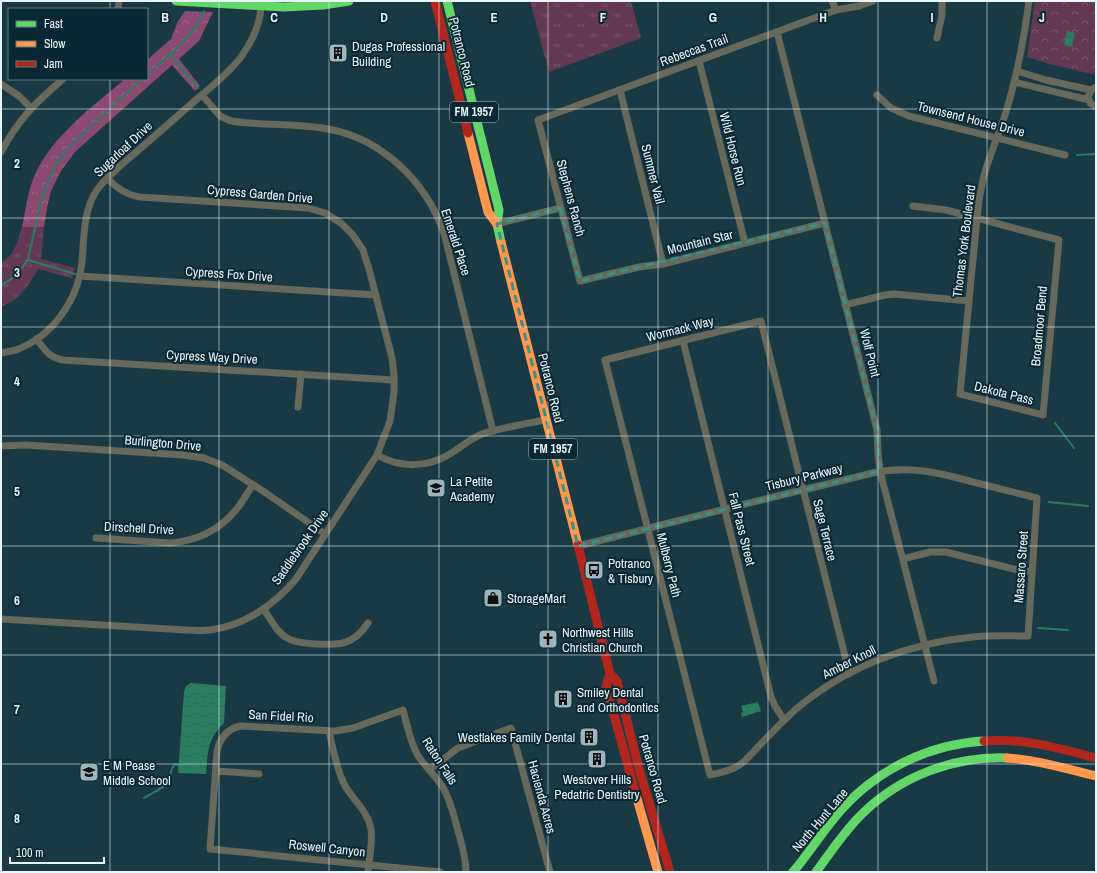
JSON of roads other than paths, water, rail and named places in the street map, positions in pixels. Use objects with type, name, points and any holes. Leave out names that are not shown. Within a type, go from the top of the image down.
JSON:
[{"type":"main road","points":[[176,1],[302,7],[349,1]]},
{"type":"main road","name":"Potranco Road","points":[[436,1],[488,212],[496,224],[610,674],[617,681],[639,769],[670,872]]},
{"type":"main road","name":"Potranco Road","points":[[447,1],[499,210],[496,224]]},
{"type":"main road","name":"Potranco Road","points":[[610,674],[606,686],[658,872]]},
{"type":"main road","points":[[611,703],[615,702],[618,706],[629,749],[639,769]]},
{"type":"main road","points":[[1012,758],[1014,740]]},
{"type":"main road","name":"North Hunt Lane","points":[[816,872],[851,826],[862,801],[875,780],[893,768],[917,756],[935,749],[970,742],[1014,740],[1042,744],[1096,758]]},
{"type":"main road","name":"North Hunt Lane","points":[[793,872],[837,815],[862,801],[886,794],[918,775],[939,767],[972,759],[1012,758],[1039,762],[1096,776]]},
{"type":"main road","points":[[1061,768],[1070,764],[1096,770]]},
{"type":"main road","points":[[632,782],[638,783],[648,813],[657,829]]},
{"type":"main road","points":[[650,844],[661,842]]},
{"type":"street","points":[[832,1],[836,10]]},
{"type":"street","name":"Rebeccas Trail","points":[[538,120],[836,10],[859,6],[873,1]]},
{"type":"street","points":[[937,38],[942,15],[942,1]]},
{"type":"street","name":"Thomas York Boulevard","points":[[960,394],[979,198],[984,177],[998,138],[1017,71],[1025,35],[1029,1]]},
{"type":"street","name":"Sugarloaf Drive","points":[[1,353],[16,350],[36,339],[50,329],[64,312],[74,294],[80,276],[85,223],[87,213],[96,192],[107,178],[121,165],[230,69],[244,52],[256,29],[261,6]]},
{"type":"street","name":"Wolf Point","points":[[777,32],[877,430],[880,472],[934,681]]},
{"type":"street","name":"Wild Horse Run","points":[[699,61],[745,244]]},
{"type":"street","points":[[1017,71],[1046,80],[1094,89],[1089,95],[1089,100],[1092,105],[1096,107]]},
{"type":"street","points":[[1,152],[21,120],[31,108],[62,80]]},
{"type":"street","points":[[1014,82],[1089,100]]},
{"type":"street","points":[[1,84],[19,96],[31,108]]},
{"type":"street","name":"Summer Vail","points":[[620,90],[663,264]]},
{"type":"street","name":"Emerald Place","points":[[202,95],[217,114],[228,120],[236,122],[336,130],[355,137],[390,158],[405,170],[416,182],[433,207],[444,233],[493,431]]},
{"type":"street","name":"Townsend House Drive","points":[[877,95],[891,108],[902,114],[1065,155]]},
{"type":"street","name":"Stephens Ranch","points":[[538,120],[580,281]]},
{"type":"street","name":"Cypress Garden Drive","points":[[107,178],[116,187],[124,192],[140,197],[301,208],[315,210],[335,218],[344,225],[359,242],[366,258],[392,358],[394,380]]},
{"type":"street","points":[[913,206],[946,210],[977,218]]},
{"type":"street","points":[[496,224],[560,208]]},
{"type":"street","name":"Broadmoor Bend","points":[[977,218],[1059,240],[1043,415]]},
{"type":"street","name":"Mountain Star","points":[[580,281],[639,266],[663,264],[825,223]]},
{"type":"street","name":"Cypress Fox Drive","points":[[80,276],[376,295]]},
{"type":"street","points":[[845,305],[894,294],[969,301]]},
{"type":"street","name":"Wormack Way","points":[[605,360],[761,322]]},
{"type":"street","name":"Sage Terrace","points":[[761,322],[849,674]]},
{"type":"street","name":"Cypress Way Drive","points":[[36,339],[51,356],[64,360],[394,380]]},
{"type":"street","name":"Fall Pass Street","points":[[683,340],[771,697],[784,720]]},
{"type":"street","name":"Mulberry Path","points":[[605,360],[710,775]]},
{"type":"street","points":[[298,407],[301,374]]},
{"type":"street","name":"Saddlebrook Drive","points":[[1,619],[201,630],[216,629],[231,625],[264,609],[282,595],[296,579],[377,455],[390,421],[394,398],[394,380]]},
{"type":"street","name":"Dakota Pass","points":[[960,394],[1043,415]]},
{"type":"street","points":[[377,455],[398,464],[426,463],[441,459],[473,438],[493,431],[545,420]]},
{"type":"street","name":"Burlington Drive","points":[[1,446],[26,445],[196,457],[213,461],[222,465],[253,485],[325,534]]},
{"type":"street","name":"Tisbury Parkway","points":[[578,546],[880,472],[907,470],[934,472],[1037,498]]},
{"type":"street","name":"Dirschell Drive","points":[[96,538],[170,543],[198,537],[215,529],[229,517],[253,485]]},
{"type":"street","name":"Massaro Street","points":[[1028,636],[1037,498]]},
{"type":"street","points":[[903,559],[930,552],[946,552],[1018,570],[1032,572]]},
{"type":"street","points":[[264,609],[280,633],[287,638],[300,643],[333,645],[342,643],[357,636],[368,623]]},
{"type":"street","name":"Amber Knoll","points":[[710,775],[740,765],[784,720],[816,694],[849,674],[891,655],[925,644],[975,637],[1028,636]]},
{"type":"street","name":"San Fidel Rio","points":[[210,849],[217,751],[220,741],[226,733],[235,727],[247,726],[335,731],[353,728],[403,710]]},
{"type":"street","name":"Raton Falls","points":[[403,710],[413,746],[442,786],[452,807],[464,854],[466,872]]},
{"type":"street","name":"Hacienda Acres","points":[[429,770],[458,748],[511,728],[550,872]]},
{"type":"street","points":[[329,731],[337,767],[345,785],[365,814],[369,824],[371,834],[368,868]]},
{"type":"street","points":[[216,771],[259,774]]},
{"type":"street","name":"Roswell Canyon","points":[[210,849],[368,868],[440,872]]},
{"type":"water","points":[[1067,31],[1075,33],[1072,45],[1073,47],[1064,45]]},
{"type":"water","points":[[191,683],[226,686],[224,723],[218,729],[211,741],[206,774],[178,773],[184,692],[186,686]]},
{"type":"water","points":[[758,702],[761,711],[742,717],[741,713],[743,712],[741,706]]},
{"type":"waterway","points":[[148,74],[187,38],[204,11]]},
{"type":"waterway","points":[[170,54],[198,88]]},
{"type":"waterway","points":[[1,285],[16,274],[28,259],[42,197],[59,159],[74,142],[141,80]]},
{"type":"waterway","points":[[1077,155],[1096,154]]},
{"type":"waterway","points":[[28,260],[75,274]]},
{"type":"waterway","points":[[1055,423],[1074,448]]},
{"type":"waterway","points":[[1049,502],[1088,506]]},
{"type":"waterway","points":[[1038,628],[1068,630]]},
{"type":"waterway","points":[[144,798],[161,789],[169,780],[173,766],[175,764],[179,765]]},
{"type":"place","name":"Dugas Professional Building","points":[[338,53]]},
{"type":"place","name":"La Petite Academy","points":[[436,488]]},
{"type":"place","name":"Potranco & Tisbury","points":[[594,570]]},
{"type":"place","name":"StorageMart","points":[[493,598]]},
{"type":"place","name":"Northwest Hills Christian Church","points":[[548,639]]},
{"type":"place","name":"Smiley Dental and Orthodontics","points":[[563,699]]},
{"type":"place","name":"Westlakes Family Dental","points":[[589,737]]},
{"type":"place","name":"Westover Hills Pedatric Dentistry","points":[[597,759]]},
{"type":"place","name":"E M Pease Middle School","points":[[89,772]]}]
